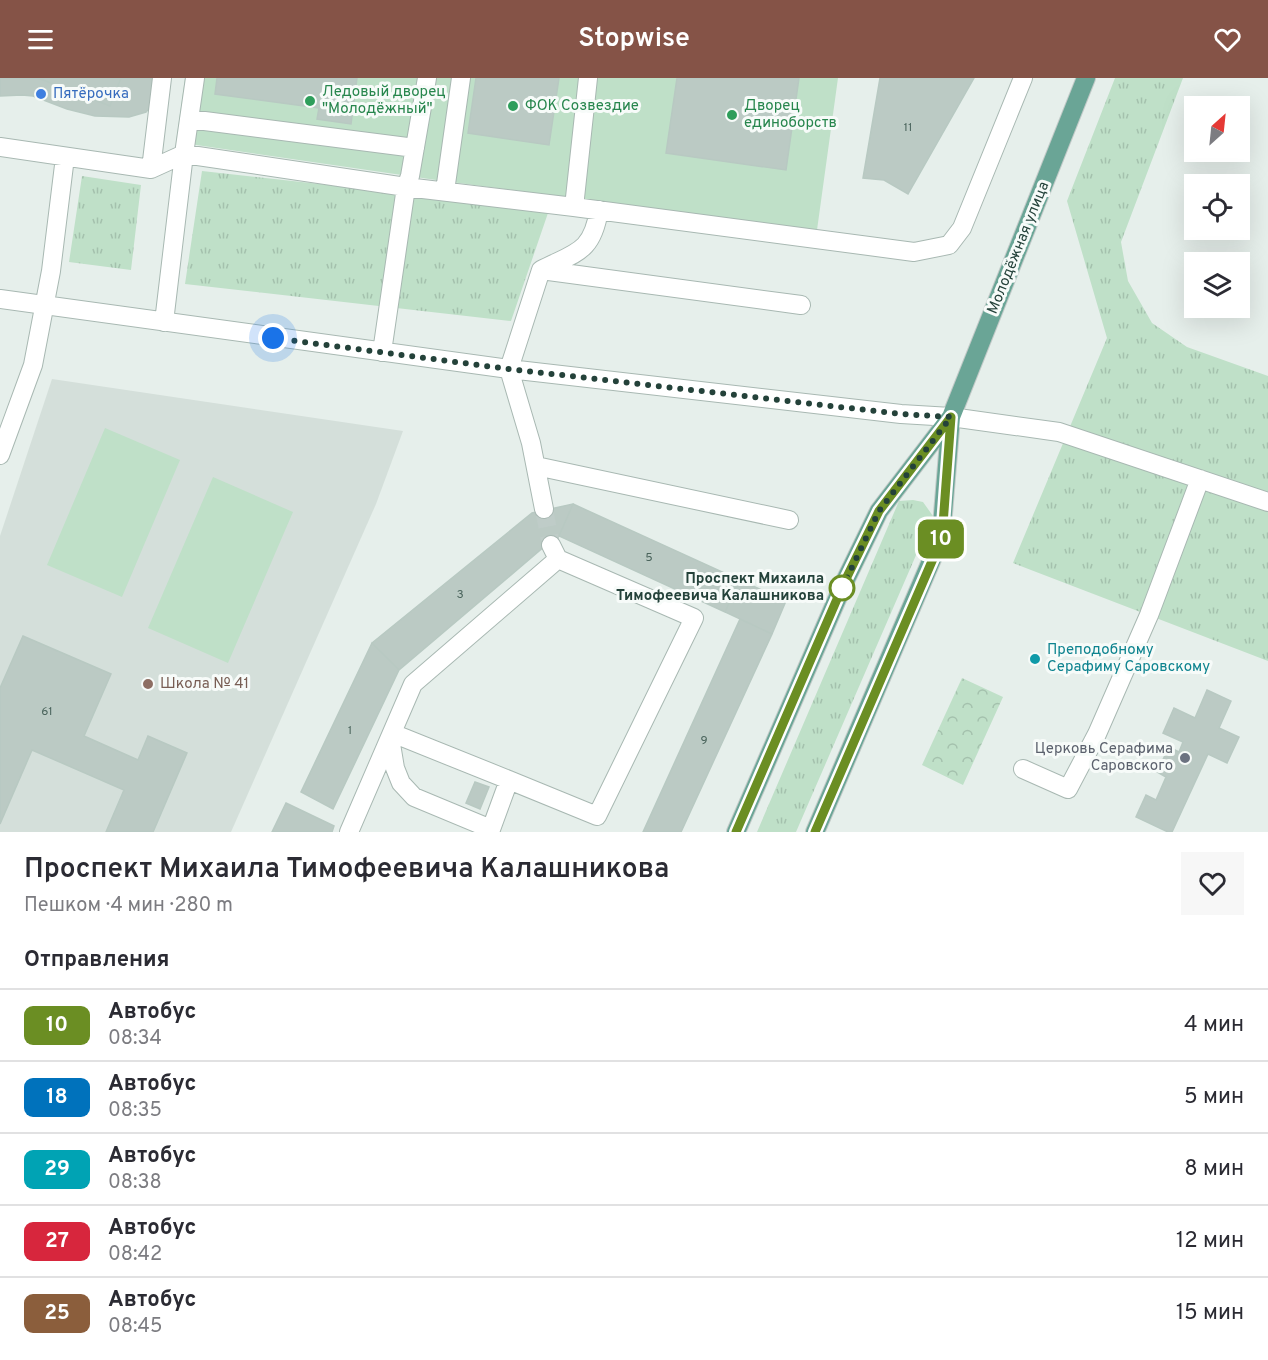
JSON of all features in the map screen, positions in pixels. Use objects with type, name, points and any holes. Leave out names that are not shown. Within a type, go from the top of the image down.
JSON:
[{"type":"main road","name":"Молодёжная улица","points":[[736,832],[844,583],[879,511],[951,417],[1086,78]]},
{"type":"main road","name":"Молодёжная улица","points":[[815,832],[942,538],[951,417]]},
{"type":"street","points":[[151,169],[162,78]]},
{"type":"street","points":[[164,322],[195,78]]},
{"type":"street","points":[[381,352],[406,188],[427,78]]},
{"type":"street","points":[[445,191],[462,78]]},
{"type":"street","points":[[574,207],[588,78]]},
{"type":"street","points":[[0,147],[151,169],[184,154],[406,188],[599,210],[914,252],[949,245],[962,228],[1023,78]]},
{"type":"street","points":[[189,119],[415,148]]},
{"type":"street","points":[[0,455],[33,365],[51,271],[65,157]]},
{"type":"street","points":[[544,509],[531,443],[509,369],[541,270],[586,246],[596,228],[599,210]]},
{"type":"street","points":[[541,270],[801,305]]},
{"type":"street","points":[[0,299],[509,369],[901,414],[951,417],[1059,432],[1268,502]]},
{"type":"street","points":[[536,466],[789,520]]},
{"type":"street","points":[[1023,769],[1068,789],[1097,734],[1149,615],[1200,479]]},
{"type":"street","points":[[349,832],[413,684],[554,552],[694,618],[597,816],[391,736]]},
{"type":"street","points":[[391,736],[395,768],[401,783],[414,797],[490,830],[509,780]]},
{"type":"shaded area","name":"Школа № 41","points":[[52,379],[403,431],[376,504],[231,832],[0,832],[0,536]]},
{"type":"green space","points":[[185,78],[838,78],[817,230],[436,180],[176,142]]},
{"type":"green space","points":[[1115,78],[1183,78],[1121,242],[1128,281],[1152,323],[1187,347],[1268,376],[1268,661],[1013,563],[1107,338],[1067,201]]},
{"type":"green space","points":[[202,171],[428,196],[548,213],[511,321],[185,284]]},
{"type":"green space","points":[[82,176],[141,185],[131,270],[69,262]]},
{"type":"green space","points":[[105,428],[180,460],[122,597],[47,565]]},
{"type":"green space","points":[[213,477],[293,512],[228,663],[148,628]]},
{"type":"green space","points":[[899,501],[923,502],[933,516],[796,832],[757,832]]},
{"type":"green space","points":[[962,678],[1003,697],[963,785],[922,765]]},
{"type":"building","points":[[0,78],[38,78],[110,106],[121,78],[153,78],[151,106],[146,112],[129,117],[95,116],[67,109],[33,96],[0,96]]},
{"type":"building","points":[[38,78],[121,78],[110,106]]},
{"type":"building","name":"Ледовый дворец \"Молодёжный\"","points":[[217,78],[357,78],[351,124],[317,119],[319,108],[215,94]]},
{"type":"building","name":"ФОК Созвездие","points":[[476,78],[559,78],[549,145],[468,133]]},
{"type":"building","name":"Дворец единоборств","points":[[677,78],[799,78],[786,170],[666,153]]},
{"type":"building","points":[[880,78],[974,78],[908,194],[884,180],[863,178]]},
{"type":"building","points":[[573,504],[559,536],[551,545],[545,546],[399,670],[372,643],[532,513]]},
{"type":"building","points":[[573,504],[740,580],[725,612],[559,536]]},
{"type":"building","points":[[740,580],[786,601],[772,634],[725,612]]},
{"type":"building","points":[[740,619],[772,634],[681,832],[643,832]]},
{"type":"building","points":[[23,636],[111,674],[84,736],[138,760],[148,736],[187,753],[153,832],[106,832],[124,790],[32,750],[0,824],[0,688]]},
{"type":"building","points":[[372,643],[399,670],[333,809],[301,792]]},
{"type":"building","name":"Церковь Серафима Саровского","points":[[1207,690],[1231,701],[1219,728],[1239,737],[1227,763],[1208,754],[1172,832],[1168,832],[1136,817],[1146,795],[1156,800],[1166,777],[1157,772],[1169,747],[1179,752],[1183,742],[1163,733],[1174,708],[1195,718]]},
{"type":"building","points":[[475,782],[489,787],[480,809],[466,803]]},
{"type":"building","points":[[286,803],[334,826],[332,832],[272,832]]},
{"type":"tunnel","points":[[544,509],[551,545]]},
{"type":"bus line","name":"10","points":[[736,832],[844,583],[879,511],[951,417],[942,538],[815,832]]},
{"type":"place","name":"Пятёрочка","points":[[41,94]]},
{"type":"place","name":"Ледовый дворец \"Молодёжный\"","points":[[310,101]]},
{"type":"place","name":"ФОК Созвездие","points":[[513,106]]},
{"type":"place","name":"Дворец единоборств","points":[[732,115]]},
{"type":"place","name":"Проспект Михаила Тимофеевича Калашникова","points":[[842,588]]},
{"type":"place","name":"Преподобному Серафиму Саровскому","points":[[1035,659]]},
{"type":"place","name":"Школа № 41","points":[[148,684]]},
{"type":"place","name":"Церковь Серафима Саровского","points":[[1185,758]]},
{"type":"route","points":[[273,338],[532,372],[901,414],[951,417],[879,511],[842,588]]}]
